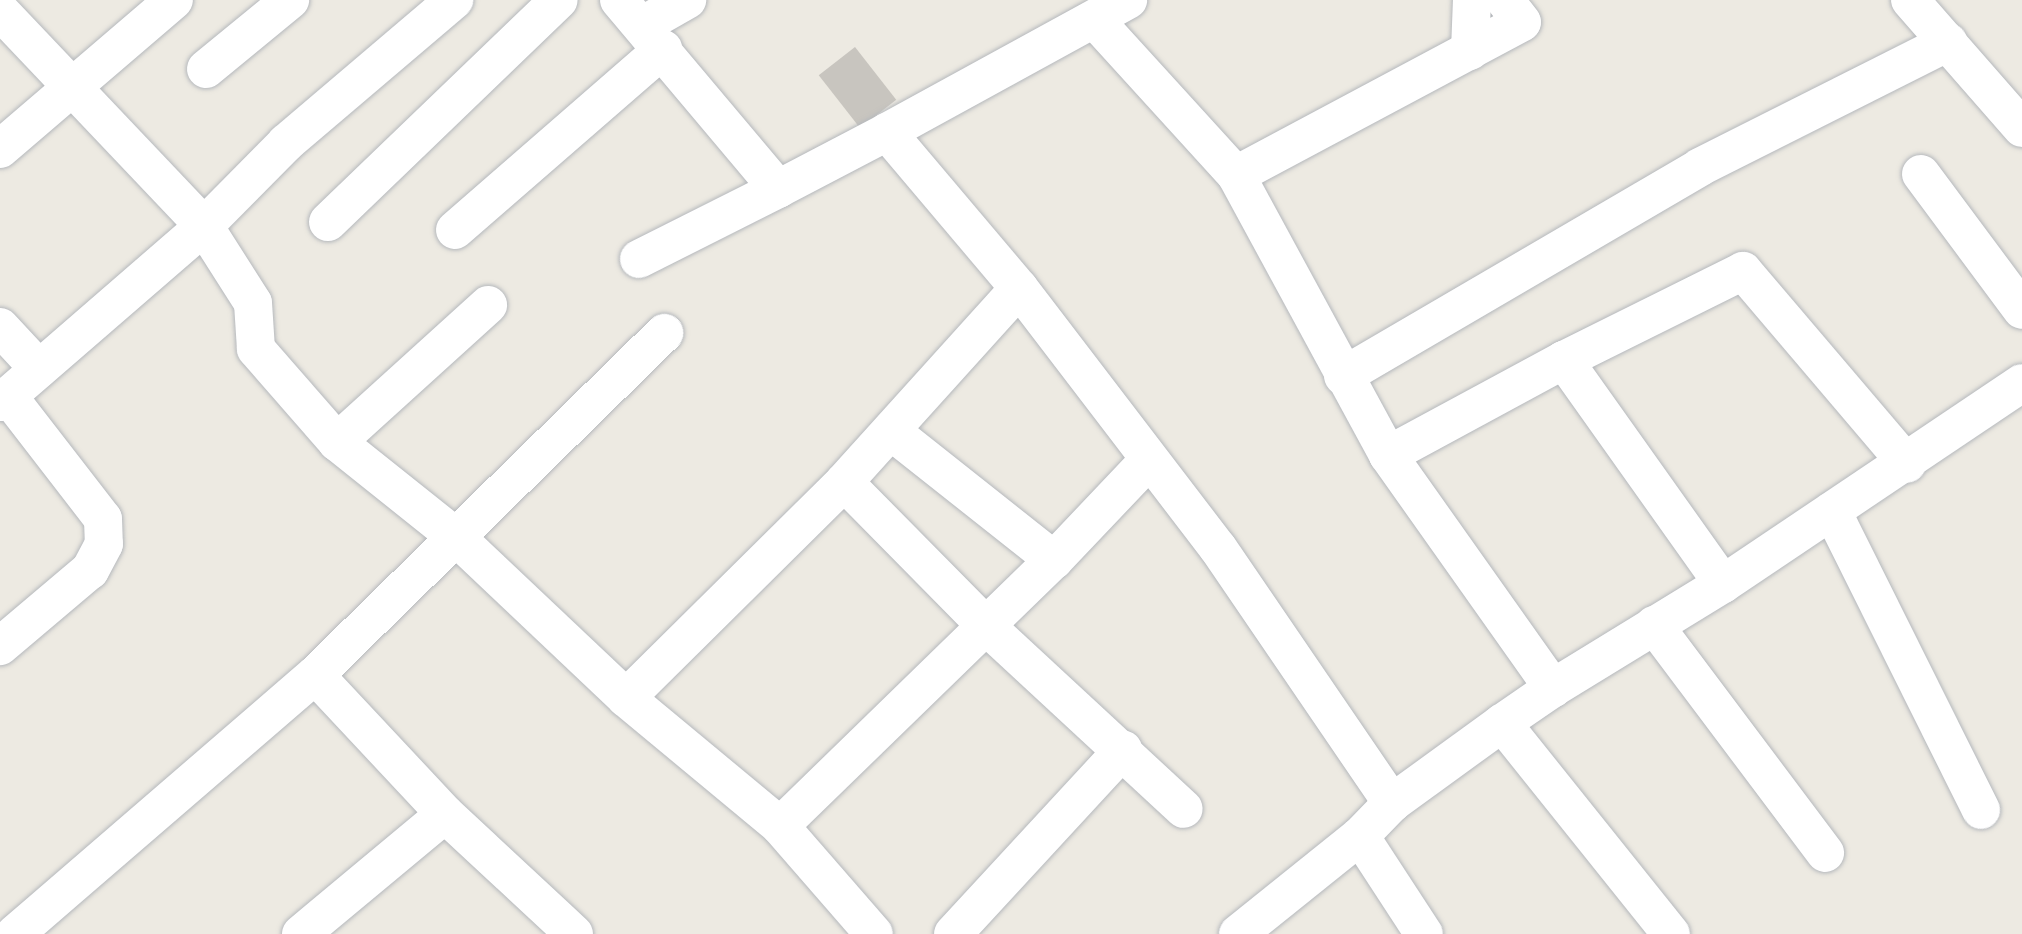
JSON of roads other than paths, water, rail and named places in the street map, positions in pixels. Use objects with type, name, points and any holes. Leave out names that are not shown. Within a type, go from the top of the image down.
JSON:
[{"type":"street","points":[[0,149],[77,87],[174,0]]},
{"type":"street","points":[[206,69],[290,0]]},
{"type":"street","points":[[0,646],[90,570],[104,544],[103,519],[4,399],[204,226],[286,143],[454,0]]},
{"type":"street","points":[[328,222],[559,0]]},
{"type":"street","points":[[455,230],[641,25],[687,0]]},
{"type":"street","points":[[639,259],[887,132],[1128,0]]},
{"type":"street","points":[[1470,51],[1472,0]]},
{"type":"street","points":[[1236,175],[1522,22],[1505,0]]},
{"type":"street","points":[[1910,0],[2022,128]]},
{"type":"street","points":[[0,11],[77,87],[204,226],[253,303],[256,349],[337,442],[456,537],[626,698],[780,826],[874,934]]},
{"type":"street","points":[[1095,20],[1236,175],[1388,455],[1553,688]]},
{"type":"street","points":[[641,25],[778,189]]},
{"type":"street","points":[[1343,376],[1700,167],[1948,42]]},
{"type":"street","points":[[887,132],[1019,288],[1218,548],[1392,803]]},
{"type":"street","points":[[1921,174],[2022,310]]},
{"type":"street","points":[[1388,455],[1564,360],[1743,271],[1907,464]]},
{"type":"street","points":[[626,698],[844,482],[1019,288]]},
{"type":"street","points":[[337,442],[488,305]]},
{"type":"street","points":[[0,327],[39,369]]},
{"type":"street","points":[[15,934],[315,675],[664,333]]},
{"type":"street","points":[[1564,360],[1723,584]]},
{"type":"street","points":[[1238,934],[1360,836],[1392,803],[1503,723],[1553,688],[1723,584],[1907,464],[2022,383]]},
{"type":"street","points":[[891,431],[1054,560]]},
{"type":"street","points":[[780,826],[984,624],[1054,560],[1149,460]]},
{"type":"street","points":[[844,482],[984,624],[1184,809]]},
{"type":"street","points":[[1832,511],[1981,810]]},
{"type":"street","points":[[1654,625],[1825,853]]},
{"type":"street","points":[[315,675],[444,814],[573,934]]},
{"type":"street","points":[[1503,723],[1671,934]]},
{"type":"street","points":[[953,934],[1123,750]]},
{"type":"street","points":[[300,934],[444,814]]},
{"type":"street","points":[[1360,836],[1424,934]]}]
